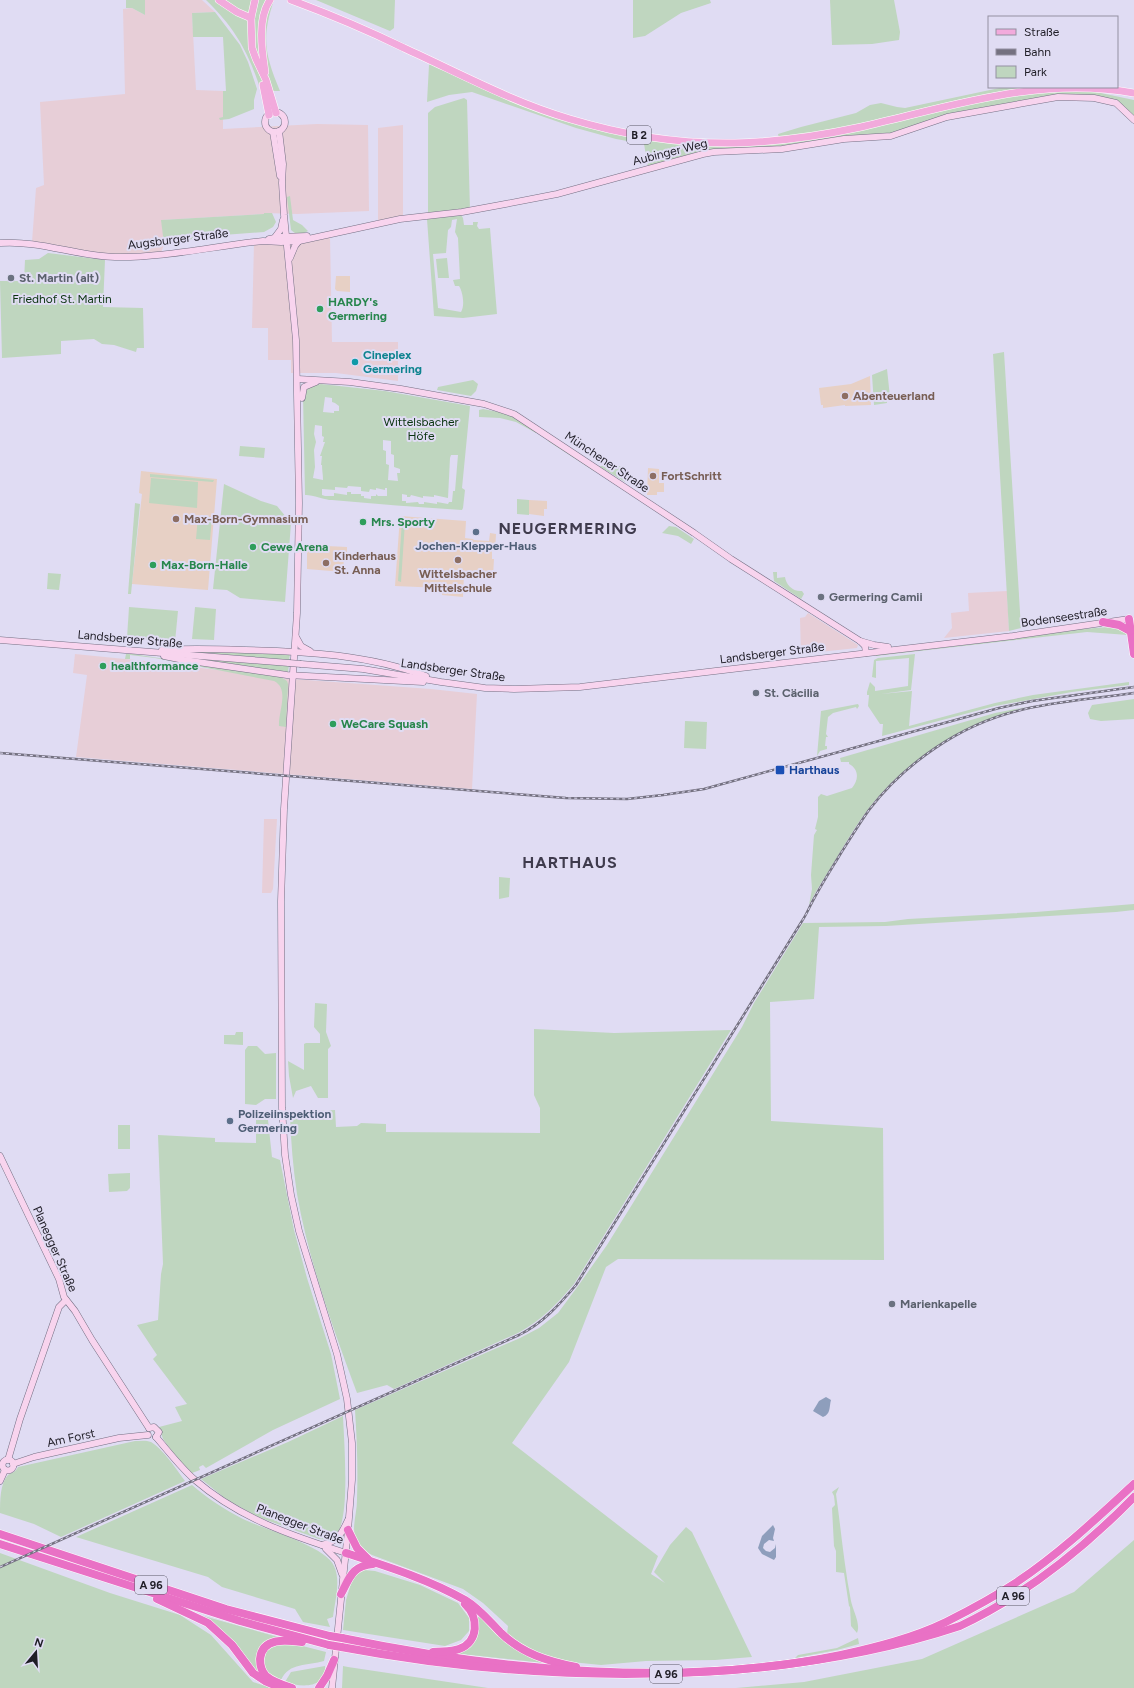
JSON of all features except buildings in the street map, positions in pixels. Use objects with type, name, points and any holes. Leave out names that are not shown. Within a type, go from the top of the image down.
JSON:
[{"type":"highway","points":[[1103,622],[1119,625],[1132,622],[1134,654]]},
{"type":"highway","name":"A 96","points":[[0,1534],[226,1609],[330,1636],[416,1653],[526,1668],[612,1673],[698,1674],[746,1671],[795,1664],[861,1651],[944,1623],[1017,1582],[1052,1557],[1134,1484]]},
{"type":"highway","name":"A 96","points":[[864,1660],[926,1640],[960,1626],[1006,1601],[1062,1563],[1113,1519],[1134,1497]]},
{"type":"highway","points":[[1113,1519],[1134,1503]]},
{"type":"highway","points":[[348,1530],[357,1548],[373,1562]]},
{"type":"highway","name":"A 96","points":[[0,1544],[240,1621],[341,1648],[464,1669],[524,1676],[602,1682]]},
{"type":"highway","points":[[346,1553],[424,1580],[472,1605],[508,1640],[532,1655],[553,1662],[612,1673]]},
{"type":"highway","points":[[341,1594],[355,1570],[362,1565],[373,1562]]},
{"type":"highway","points":[[133,1587],[208,1624],[232,1645],[253,1673],[264,1681],[281,1688]]},
{"type":"highway","points":[[416,1653],[452,1651],[465,1646],[471,1639],[475,1626],[472,1613],[466,1605],[450,1593]]},
{"type":"highway","points":[[292,1688],[271,1680],[264,1673],[260,1662],[261,1654],[264,1648],[270,1643],[280,1640],[329,1645]]},
{"type":"highway","points":[[319,1688],[327,1676],[334,1660]]},
{"type":"main road","points":[[219,0],[232,10],[251,18]]},
{"type":"main road","points":[[255,0],[251,18],[252,48],[260,69],[273,114]]},
{"type":"main road","points":[[270,0],[266,9],[261,37],[266,80],[273,114]]},
{"type":"main road","name":"B 2","points":[[291,0],[347,22],[480,84],[542,109],[594,126],[662,139],[708,143],[792,140],[862,127],[983,98],[1037,89],[1061,88]]},
{"type":"main road","points":[[260,69],[266,80]]},
{"type":"main road","name":"B 2","points":[[1092,88],[1134,94]]},
{"type":"main road","name":"Aubinger Weg","points":[[287,239],[299,241],[400,219],[462,212],[557,194],[702,154],[714,152],[782,149],[849,139],[891,136],[947,117],[1040,99],[1076,96],[1094,98],[1116,103],[1134,120]]},
{"type":"main road","points":[[273,114],[281,115],[284,120],[284,126],[276,132],[268,129],[266,124],[266,118],[273,114]]},
{"type":"main road","points":[[276,132],[277,164],[282,183],[298,379],[299,503],[296,637],[285,794],[281,901],[281,1056],[285,1155],[291,1195],[299,1231],[334,1342],[347,1399],[352,1443],[352,1480],[349,1518],[332,1688]]},
{"type":"main road","points":[[275,238],[281,229],[284,215]]},
{"type":"main road","name":"Aubinger Weg","points":[[287,239],[318,236]]},
{"type":"main road","name":"Augsburger Straße","points":[[263,241],[275,238],[287,239]]},
{"type":"main road","name":"Augsburger Straße","points":[[0,243],[25,243],[85,255],[114,257],[153,255],[287,239]]},
{"type":"main road","points":[[289,260],[295,246],[299,241]]},
{"type":"main road","name":"Münchener Straße","points":[[298,379],[323,380],[401,389],[484,404],[514,414],[694,532],[731,559],[860,641]]},
{"type":"main road","points":[[298,439],[302,433],[303,388],[323,380]]},
{"type":"main road","name":"Bodenseestraße","points":[[997,638],[1103,622],[1132,622]]},
{"type":"main road","points":[[279,650],[288,647],[296,637]]},
{"type":"main road","points":[[296,637],[303,648],[315,653]]},
{"type":"main road","name":"Landsberger Straße","points":[[0,640],[363,669],[434,681],[481,687],[514,689],[580,687],[900,648],[997,638]]},
{"type":"main road","points":[[860,641],[874,645],[900,648]]},
{"type":"main road","points":[[860,641],[865,646],[866,653]]},
{"type":"main road","points":[[149,652],[179,649],[279,650],[315,653],[407,669],[434,681]]},
{"type":"main road","points":[[149,652],[184,660],[294,676],[415,682],[434,681]]},
{"type":"main road","points":[[276,674],[286,679],[293,688]]},
{"type":"main road","points":[[293,688],[301,680],[310,676]]},
{"type":"main road","name":"Planegger Straße","points":[[0,1156],[59,1279],[62,1294],[75,1311],[148,1431],[154,1427],[157,1429],[159,1432],[156,1437],[192,1477],[228,1505],[263,1524],[346,1553]]},
{"type":"main road","points":[[3,1466],[9,1471],[12,1469],[11,1462],[20,1419],[59,1307],[66,1300]]},
{"type":"main road","points":[[148,1431],[151,1438],[156,1437]]},
{"type":"main road","name":"Am Forst","points":[[11,1462],[134,1436],[148,1431]]},
{"type":"main road","points":[[3,1466],[11,1462]]},
{"type":"main road","points":[[0,1481],[3,1466]]},
{"type":"main road","points":[[343,1577],[336,1560],[322,1545],[332,1542],[338,1538],[349,1518]]},
{"type":"shaded area","points":[[145,0],[202,0],[215,12],[192,13],[196,90],[223,91],[223,129],[317,124],[368,125],[369,211],[297,214],[265,213],[162,220],[164,244],[161,253],[114,255],[86,252],[32,242],[36,188],[44,185],[40,102],[125,94],[123,9],[132,8],[145,15]]},
{"type":"shaded area","points":[[403,125],[403,217],[378,221],[378,128]]},
{"type":"shaded area","points":[[330,236],[332,342],[398,342],[398,381],[336,373],[291,373],[291,360],[268,360],[268,328],[252,328],[254,242]]},
{"type":"shaded area","points":[[336,276],[350,276],[350,292],[337,291],[335,289]]},
{"type":"shaded area","name":"Abenteuerland","points":[[870,376],[871,405],[845,405],[823,408],[823,405],[821,405],[819,388],[851,384]]},
{"type":"shaded area","name":"FortSchritt","points":[[648,468],[659,469],[659,483],[664,483],[664,492],[657,492],[657,495],[647,495]]},
{"type":"shaded area","name":"Max-Born-Gymnasium","points":[[141,471],[217,479],[208,590],[132,584],[142,494],[139,493]]},
{"type":"shaded area","points":[[529,500],[547,501],[547,509],[544,509],[544,516],[529,514]]},
{"type":"shaded area","points":[[400,516],[466,521],[465,538],[474,540],[489,541],[490,533],[496,534],[495,551],[492,551],[492,559],[494,559],[493,576],[464,574],[463,597],[442,595],[442,588],[395,586]]},
{"type":"shaded area","name":"Kinderhaus St. Anna","points":[[307,545],[347,547],[347,554],[344,556],[343,572],[307,569]]},
{"type":"shaded area","points":[[1007,591],[1009,631],[944,638],[952,628],[951,613],[969,611],[968,593]]},
{"type":"shaded area","points":[[808,613],[858,645],[857,648],[801,654],[800,618],[805,617]]},
{"type":"shaded area","points":[[75,654],[155,662],[279,678],[431,689],[477,694],[472,789],[76,757],[87,675],[73,673]]},
{"type":"shaded area","points":[[264,819],[277,819],[273,889],[271,893],[262,893]]},
{"type":"green space","points":[[126,0],[145,0],[145,15],[132,8],[126,8]]},
{"type":"green space","points":[[206,0],[274,0],[267,25],[266,46],[271,67],[280,91],[261,91],[240,42],[225,21]]},
{"type":"green space","points":[[316,0],[395,0],[394,28],[390,31]]},
{"type":"green space","points":[[633,0],[710,0],[711,3],[681,13],[645,36],[633,38]]},
{"type":"green space","points":[[830,0],[894,0],[900,32],[899,40],[872,44],[832,45]]},
{"type":"green space","points":[[215,12],[240,45],[248,62],[257,89],[254,100],[254,109],[229,119],[220,120],[219,118],[223,117],[223,91],[226,91],[223,37],[193,37],[192,13]]},
{"type":"green space","points":[[431,63],[502,96],[630,136],[774,143],[975,101],[1047,91],[1096,92],[1134,100],[1134,116],[1117,101],[1052,95],[940,117],[892,134],[769,149],[720,150],[648,167],[644,144],[616,139],[576,128],[472,92],[449,95],[427,102],[429,65]]},
{"type":"green space","points":[[999,88],[1027,88],[1002,91],[958,100],[837,129],[779,138],[778,134],[856,113],[870,105],[881,103],[905,108]]},
{"type":"green space","points":[[464,98],[467,100],[470,210],[428,215],[428,113],[435,107]]},
{"type":"green space","points":[[290,196],[293,220],[302,225],[308,231],[302,234],[296,234],[291,230],[287,197]]},
{"type":"green space","points":[[272,213],[276,222],[273,227],[264,232],[210,236],[164,244],[161,220]]},
{"type":"green space","points":[[461,215],[464,225],[473,225],[473,222],[478,222],[477,226],[479,229],[490,228],[497,314],[463,318],[434,316],[427,219]],"holes":[[[457,219],[455,232],[458,238],[460,279],[453,280],[455,286],[459,286],[462,292],[463,303],[461,312],[438,308],[433,254],[446,253],[448,230],[451,227],[452,220]]]},
{"type":"green space","name":"Friedhof St. Martin","points":[[48,253],[105,260],[103,307],[143,308],[144,348],[137,348],[136,352],[114,345],[102,344],[94,339],[61,341],[61,354],[2,358],[0,281],[24,281],[25,260],[39,259]]},
{"type":"green space","points":[[447,258],[449,278],[438,278],[436,259]]},
{"type":"green space","points":[[1004,352],[1021,628],[1009,631],[993,354]]},
{"type":"green space","points":[[887,369],[890,397],[887,398],[887,403],[874,405],[872,375]]},
{"type":"green space","points":[[473,380],[478,384],[476,391],[471,396],[437,390],[438,387]]},
{"type":"green space","name":"Wittelsbacher Höfe","points":[[321,384],[385,391],[470,406],[462,488],[465,490],[462,510],[329,500],[305,495],[303,395],[308,388]],"holes":[[[325,397],[332,398],[332,402],[339,406],[339,411],[334,411],[334,413],[323,412]],[[315,425],[322,426],[322,436],[324,437],[323,442],[325,442],[320,456],[322,456],[321,465],[323,480],[313,478],[315,467],[314,450],[316,442],[314,434]],[[383,440],[391,441],[391,454],[394,455],[394,467],[400,469],[400,473],[397,473],[398,481],[388,480],[389,465],[386,464],[386,451],[383,450]],[[451,455],[458,455],[455,491],[453,491],[452,502],[449,502],[448,504],[437,502],[437,504],[424,502],[424,504],[419,504],[418,502],[406,503],[406,501],[402,501],[402,494],[407,495],[407,497],[410,497],[411,495],[423,498],[423,496],[434,497],[434,495],[448,498],[450,458]],[[335,487],[361,487],[361,491],[369,492],[370,489],[376,490],[376,488],[385,490],[385,488],[387,488],[387,496],[378,496],[376,494],[376,496],[371,496],[371,499],[364,498],[361,494],[351,494],[351,492],[347,492],[347,495],[334,493],[334,496],[322,495],[322,489],[335,490]]]},
{"type":"green space","points":[[483,409],[509,414],[517,418],[593,468],[594,471],[548,441],[537,432],[536,433],[516,422],[500,418],[479,417],[479,410]]},
{"type":"green space","points":[[240,446],[265,448],[264,458],[239,456]]},
{"type":"green space","points":[[599,466],[625,466],[625,482]]},
{"type":"green space","points":[[150,474],[214,480],[213,482],[150,477]]},
{"type":"green space","points":[[151,478],[198,482],[197,508],[149,503]]},
{"type":"green space","name":"Cewe Arena","points":[[224,484],[261,501],[277,506],[291,523],[285,602],[240,598],[227,590],[213,589]]},
{"type":"green space","points":[[517,499],[529,500],[529,515],[517,514]]},
{"type":"green space","points":[[135,503],[140,504],[131,594],[128,594]]},
{"type":"green space","points":[[198,516],[212,517],[210,540],[196,539]]},
{"type":"green space","points":[[402,521],[405,522],[401,582],[398,581]]},
{"type":"green space","points":[[669,526],[676,527],[694,539],[691,544],[678,536],[662,533]]},
{"type":"green space","points":[[773,572],[777,572],[777,578],[785,577],[788,585],[793,589],[802,591],[804,594],[801,599],[774,581]]},
{"type":"green space","points":[[48,573],[61,574],[59,590],[47,589]]},
{"type":"green space","points":[[129,607],[178,611],[175,642],[127,638]]},
{"type":"green space","points":[[195,607],[216,609],[214,640],[192,639]]},
{"type":"green space","points":[[1109,627],[1126,630],[1128,635],[1087,632],[876,656],[1082,629]]},
{"type":"green space","points":[[180,651],[290,654],[289,660]]},
{"type":"green space","points":[[126,654],[133,654],[281,677],[287,681],[288,684],[286,727],[279,726],[282,695],[279,685],[274,681],[155,658],[130,655],[130,659],[125,659]]},
{"type":"green space","points":[[915,654],[911,690],[881,694],[912,691],[909,726],[995,703],[1033,695],[1129,682],[1129,685],[1072,692],[995,706],[882,736],[883,724],[880,724],[868,706],[869,695],[867,695],[867,692],[870,682],[875,687],[875,691],[908,686],[909,658],[876,661],[876,678],[872,677],[874,660],[878,658]]},
{"type":"green space","points":[[180,657],[289,665],[288,672]]},
{"type":"green space","points":[[1134,699],[1134,719],[1101,721],[1090,719],[1088,713],[1092,705]]},
{"type":"green space","points":[[858,704],[859,706],[857,709],[856,707],[833,713],[828,717],[826,734],[828,737],[826,737],[825,746],[827,746],[827,749],[820,751],[817,756],[821,711]]},
{"type":"green space","points":[[1026,707],[985,721],[965,730],[929,752],[895,779],[874,802],[858,823],[809,905],[812,889],[811,875],[814,835],[817,830],[815,829],[818,817],[818,797],[821,794],[827,796],[852,788],[857,778],[855,769],[849,764],[849,762],[841,762],[840,758],[995,713]]},
{"type":"green space","points":[[685,721],[707,722],[706,749],[684,748]]},
{"type":"green space","points":[[499,877],[510,878],[509,897],[499,899]]},
{"type":"green space","points":[[1134,904],[1134,910],[1116,912],[886,926],[819,927],[814,999],[770,1002],[771,1121],[883,1128],[884,1260],[618,1259],[606,1267],[569,1362],[512,1443],[658,1556],[651,1574],[665,1583],[654,1572],[670,1545],[686,1527],[692,1532],[752,1657],[715,1660],[646,1661],[601,1665],[571,1662],[550,1657],[528,1649],[507,1634],[508,1626],[483,1603],[463,1589],[372,1555],[364,1550],[356,1540],[354,1528],[357,1505],[357,1444],[355,1410],[520,1338],[539,1328],[558,1313],[607,1245],[742,1027],[754,1003],[803,923],[885,922],[908,919],[1036,912]]},
{"type":"green space","points":[[315,1003],[327,1004],[326,1032],[331,1046],[328,1049],[328,1098],[318,1098],[311,1086],[296,1091],[293,1098],[288,1061],[304,1070],[304,1044],[320,1043],[320,1034],[314,1027]]},
{"type":"green space","points":[[534,1029],[614,1033],[731,1030],[574,1284],[555,1305],[542,1317],[518,1333],[394,1389],[387,1385],[357,1393],[331,1319],[308,1245],[297,1194],[292,1155],[290,1116],[293,1112],[335,1110],[336,1127],[357,1126],[361,1123],[386,1124],[386,1132],[540,1133],[540,1108],[534,1095]]},
{"type":"green space","points":[[236,1032],[243,1032],[243,1045],[224,1044],[224,1035],[235,1035]]},
{"type":"green space","points":[[248,1046],[257,1046],[265,1054],[276,1053],[276,1099],[265,1099],[256,1105],[245,1104],[245,1050]]},
{"type":"green space","points":[[256,1111],[267,1111],[272,1157],[280,1160],[294,1230],[307,1278],[331,1354],[340,1399],[273,1430],[206,1468],[203,1465],[199,1467],[200,1470],[192,1473],[176,1457],[163,1439],[159,1427],[182,1421],[175,1407],[187,1404],[153,1359],[157,1355],[137,1325],[158,1320],[163,1264],[158,1135],[215,1138],[215,1142],[256,1143]]},
{"type":"green space","points":[[118,1125],[130,1125],[130,1149],[118,1149]]},
{"type":"green space","points":[[130,1173],[130,1188],[127,1191],[109,1192],[108,1174]]},
{"type":"green space","points":[[343,1416],[345,1458],[344,1509],[342,1523],[338,1532],[329,1540],[319,1539],[258,1517],[226,1499],[201,1479],[288,1442]]},
{"type":"green space","points":[[135,1441],[149,1441],[156,1445],[170,1460],[185,1481],[61,1537],[34,1524],[0,1513],[3,1483],[5,1478],[18,1467]]},
{"type":"green space","points":[[192,1485],[223,1508],[243,1519],[307,1545],[329,1559],[334,1566],[337,1578],[333,1617],[327,1619],[330,1627],[303,1622],[295,1609],[222,1587],[208,1577],[76,1537]]},
{"type":"green space","points":[[839,1487],[836,1494],[844,1561],[851,1601],[858,1626],[857,1633],[851,1626],[850,1607],[844,1573],[836,1572],[836,1551],[834,1546],[832,1508],[835,1505],[832,1492]]},
{"type":"green space","points":[[1134,1540],[1134,1688],[736,1688],[804,1682],[922,1659],[1074,1592]]},
{"type":"green space","points":[[0,1553],[110,1593],[180,1615],[211,1635],[253,1682],[271,1688],[0,1688]]},
{"type":"green space","points":[[364,1570],[375,1571],[420,1585],[458,1603],[469,1618],[469,1631],[461,1640],[445,1646],[343,1630],[346,1600],[353,1577]]},
{"type":"green space","points":[[193,1613],[278,1637],[273,1639],[261,1649],[263,1678]]},
{"type":"green space","points":[[479,1617],[553,1664],[452,1653],[466,1647],[477,1618]]},
{"type":"green space","points":[[858,1638],[859,1644],[795,1658],[798,1655],[837,1648]]},
{"type":"green space","points":[[287,1642],[326,1652],[324,1661],[294,1667],[284,1674],[281,1680],[275,1678],[267,1672],[264,1658],[268,1647]]},
{"type":"green space","points":[[325,1666],[322,1679],[318,1682],[299,1685],[285,1682],[291,1672]]},
{"type":"green space","points":[[343,1666],[348,1667],[488,1688],[342,1688]]},
{"type":"water","points":[[826,1397],[831,1400],[829,1412],[823,1417],[813,1411],[819,1401]]},
{"type":"water","points":[[773,1525],[775,1529],[773,1538],[774,1541],[769,1540],[764,1544],[763,1548],[770,1552],[775,1548],[776,1544],[776,1557],[774,1560],[762,1554],[758,1548],[762,1536]]},
{"type":"railway","points":[[0,753],[566,798],[627,799],[704,789],[999,708],[1032,701],[1134,687]]},
{"type":"railway","points":[[0,1567],[519,1335],[536,1325],[557,1306],[576,1285],[804,918],[841,853],[869,810],[883,793],[899,777],[935,748],[955,736],[996,717],[1046,705],[1134,693]]},
{"type":"place","name":"St. Martin (alt)","points":[[11,278]]},
{"type":"place","name":"HARDY's Germering","points":[[320,309]]},
{"type":"place","name":"Cineplex Germering","points":[[355,362]]},
{"type":"place","name":"Abenteuerland","points":[[845,396]]},
{"type":"place","name":"FortSchritt","points":[[653,476]]},
{"type":"place","name":"Max-Born-Gymnasium","points":[[176,519]]},
{"type":"place","name":"Mrs. Sporty","points":[[363,522]]},
{"type":"place","name":"Jochen-Klepper-Haus","points":[[476,532]]},
{"type":"place","name":"Cewe Arena","points":[[253,547]]},
{"type":"place","name":"Wittelsbacher Mittelschule","points":[[458,560]]},
{"type":"place","name":"Kinderhaus St. Anna","points":[[326,563]]},
{"type":"place","name":"Max-Born-Halle","points":[[153,565]]},
{"type":"place","name":"Germering Camii","points":[[821,597]]},
{"type":"place","name":"healthformance","points":[[103,666]]},
{"type":"place","name":"St. Cäcilia","points":[[756,693]]},
{"type":"place","name":"WeCare Squash","points":[[333,724]]},
{"type":"place","name":"Harthaus","points":[[780,770]]},
{"type":"place","name":"Polizeiinspektion Germering","points":[[230,1121]]},
{"type":"place","name":"Marienkapelle","points":[[892,1304]]},
{"type":"district","name":"NEUGERMERING","points":[[568,528]]},
{"type":"district","name":"HARTHAUS","points":[[570,862]]}]
